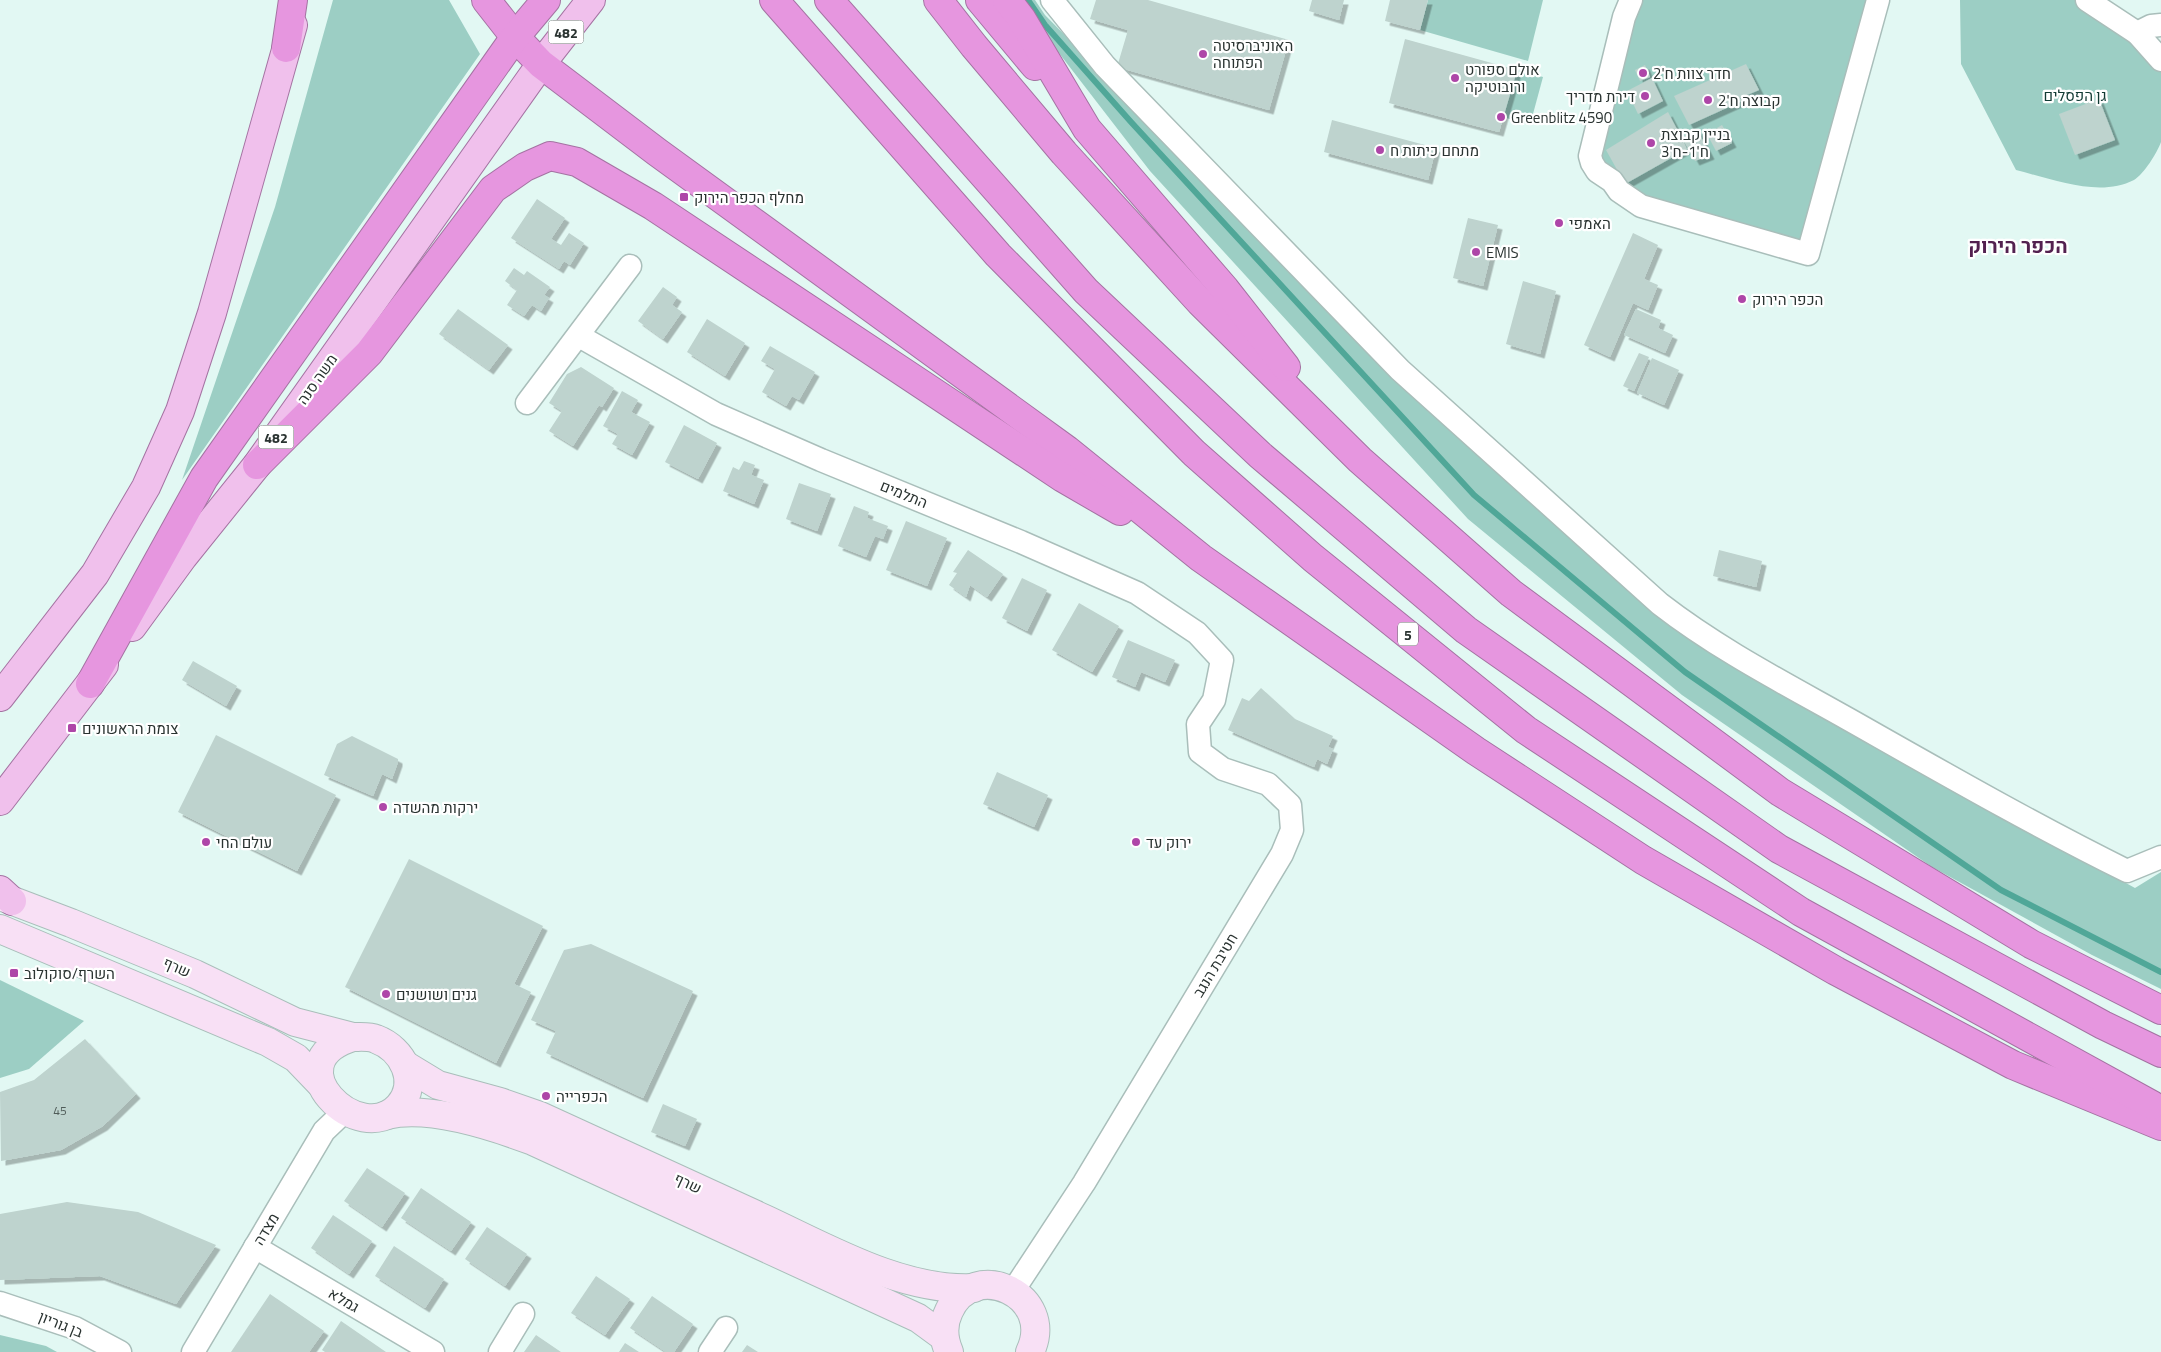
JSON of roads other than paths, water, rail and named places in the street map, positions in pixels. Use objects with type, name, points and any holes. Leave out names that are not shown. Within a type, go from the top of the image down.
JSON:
[{"type":"highway","points":[[286,48],[293,0]]},
{"type":"highway","points":[[486,0],[541,64],[665,158],[1067,450],[1201,558],[1476,751],[1643,860],[1836,971],[2013,1065],[2161,1126]]},
{"type":"highway","points":[[90,684],[204,478],[515,36],[546,0]]},
{"type":"highway","name":"5","points":[[774,0],[998,254],[1194,453],[1313,558],[1526,730],[1802,912],[2161,1110]]},
{"type":"highway","points":[[829,0],[1086,291],[1260,455],[1466,630],[1779,849],[2103,1025],[2161,1052]]},
{"type":"highway","points":[[938,0],[1064,153],[1200,302],[1360,460],[1511,593],[1780,792],[2031,944],[2161,1010]]},
{"type":"highway","points":[[980,0],[1087,129],[1225,290],[1360,460]]},
{"type":"highway","points":[[1007,0],[1021,18],[1087,129]]},
{"type":"highway","points":[[257,465],[370,353],[493,189],[525,167],[550,156],[577,162],[653,206],[1063,478],[1201,558]]},
{"type":"main road","points":[[0,697],[95,574],[146,487],[180,411],[212,313],[271,111],[286,48],[301,0]]},
{"type":"main road","name":"משה סנה","points":[[0,801],[90,684],[183,557],[257,465],[541,64],[591,0]]},
{"type":"street","points":[[1052,0],[1105,66],[1400,370],[1660,604],[1685,623],[1775,678],[2070,842],[2119,867],[2128,871],[2161,857]]},
{"type":"street","points":[[1630,0],[1624,17],[1590,156],[1592,163],[1597,170],[1612,181],[1619,191],[1641,206],[1808,254],[1878,0]]},
{"type":"street","points":[[2087,0],[2137,33],[2161,60]]},
{"type":"street","points":[[2137,33],[2150,26],[2161,25]]},
{"type":"street","points":[[527,403],[630,266]]},
{"type":"street","name":"התלמים","points":[[579,336],[716,414],[821,460],[1021,542],[1137,593],[1197,632],[1222,660]]},
{"type":"street","name":"חטיבת הנגב","points":[[1013,1292],[1084,1183],[1277,863],[1292,830],[1290,805],[1268,784],[1223,769],[1200,752],[1198,724],[1214,700],[1222,660]]},
{"type":"street","name":"שרף","points":[[4,895],[195,974],[295,1022],[353,1037]]},
{"type":"street","points":[[0,930],[268,1042],[296,1058],[320,1083],[328,1096],[345,1111],[370,1117],[387,1115],[397,1108],[404,1099],[409,1080],[405,1065],[395,1051],[387,1044],[374,1038],[353,1037],[339,1041],[330,1047],[322,1058],[319,1070],[320,1083]]},
{"type":"street","name":"שרף","points":[[405,1065],[438,1086],[500,1102],[540,1116],[872,1268],[936,1287],[954,1289],[988,1285],[1001,1286],[1013,1292]]},
{"type":"street","name":"מצדה","points":[[193,1352],[324,1130],[345,1111]]},
{"type":"street","name":"שרף","points":[[387,1115],[411,1112],[458,1119],[488,1126],[533,1141],[911,1315],[946,1345]]},
{"type":"street","name":"גמלא","points":[[255,1248],[432,1352]]},
{"type":"street","points":[[946,1345],[944,1321],[951,1306],[962,1294],[974,1288]]},
{"type":"street","points":[[1013,1292],[1025,1301],[1033,1314],[1033,1340],[1040,1338],[1054,1352]]},
{"type":"street","name":"בן גוריון","points":[[0,1303],[75,1328],[120,1352]]},
{"type":"street","points":[[500,1352],[523,1314]]},
{"type":"street","points":[[710,1352],[726,1328]]},
{"type":"waterway","points":[[1028,0],[1045,25],[1131,122],[1474,495],[1685,672],[2001,890],[2161,972]]},
{"type":"place","name":"האוניברסיטה הפתוחה","points":[[1203,54]]},
{"type":"place","name":"חדר צוות ח'2","points":[[1643,73]]},
{"type":"place","name":"אולם ספורט ורובוטיקה","points":[[1455,78]]},
{"type":"place","name":"דירת מדריך","points":[[1645,96]]},
{"type":"place","name":"קבוצה ח'2","points":[[1708,100]]},
{"type":"place","name":"Greenblitz 4590","points":[[1501,117]]},
{"type":"place","name":"בניין קבוצת ח'1-ח'3","points":[[1651,143]]},
{"type":"place","name":"מתחם כיתות ח","points":[[1380,150]]},
{"type":"place","name":"מחלף הכפר הירוק","points":[[684,197]]},
{"type":"place","name":"האמפי","points":[[1559,223]]},
{"type":"place","name":"EMIS","points":[[1476,252]]},
{"type":"place","name":"הכפר הירוק","points":[[1742,299]]},
{"type":"place","name":"צומת הראשונים","points":[[72,728]]},
{"type":"place","name":"ירקות מהשדה","points":[[383,807]]},
{"type":"place","name":"עולם החי","points":[[206,842]]},
{"type":"place","name":"ירוק עד","points":[[1136,842]]},
{"type":"place","name":"השרף/סוקולוב","points":[[14,973]]},
{"type":"place","name":"גנים ושושנים","points":[[386,994]]},
{"type":"place","name":"הכפרייה","points":[[546,1096]]},
{"type":"district","name":"הכפר הירוק","points":[[2018,245]]},
{"type":"park label","name":"גן הפסלים","points":[[2075,95]]}]
